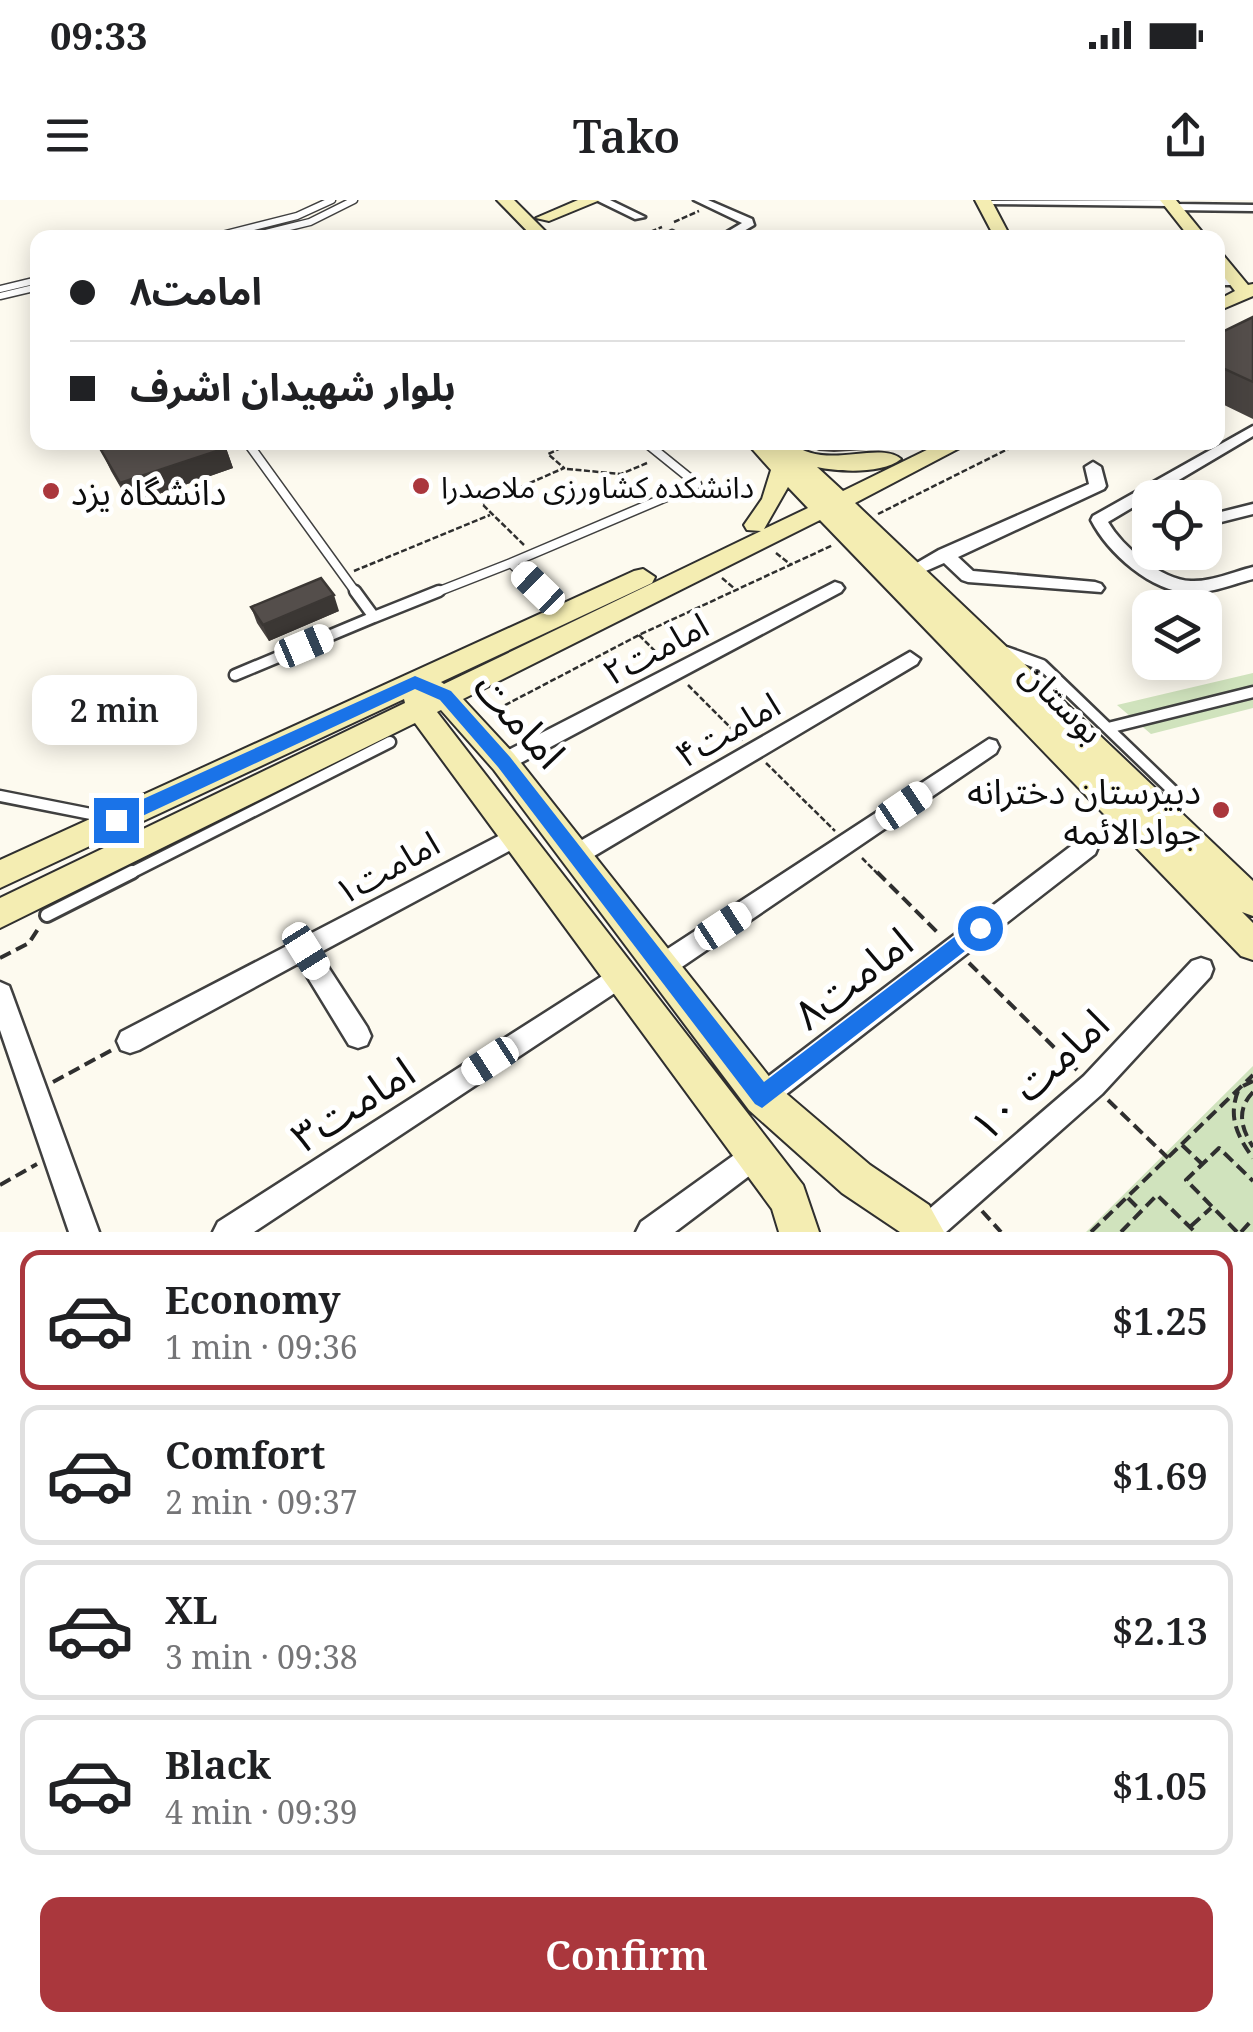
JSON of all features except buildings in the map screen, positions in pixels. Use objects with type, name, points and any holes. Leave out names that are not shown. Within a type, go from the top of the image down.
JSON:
[{"type":"main road","points":[[506,200],[536,230]]},
{"type":"main road","points":[[524,200],[555,230]]},
{"type":"main road","points":[[544,218],[592,200]]},
{"type":"main road","points":[[983,201],[999,230]]},
{"type":"main road","points":[[1171,204],[1192,230]]},
{"type":"main road","points":[[1225,269],[1241,289],[1225,311]]},
{"type":"main road","points":[[0,914],[127,863],[339,758],[426,695],[564,613],[762,536],[907,450]]},
{"type":"main road","points":[[0,875],[116,820],[426,695],[823,498],[940,450]]},
{"type":"main road","points":[[762,536],[783,455],[836,465],[890,458]]},
{"type":"main road","name":"بوستان","points":[[783,455],[856,530],[988,646],[1253,902]]},
{"type":"main road","name":"بوستان","points":[[917,586],[1253,945]]},
{"type":"main road","name":"امامت","points":[[426,695],[469,724],[504,762],[762,1097],[856,1179],[915,1219],[924,1232]]},
{"type":"main road","name":"امامت","points":[[426,695],[516,836],[789,1198],[799,1232]]},
{"type":"street","points":[[607,203],[628,200]]},
{"type":"street","points":[[699,200],[748,221],[738,230]]},
{"type":"street","points":[[983,201],[1253,208]]},
{"type":"street","points":[[607,203],[639,217]]},
{"type":"street","points":[[1225,446],[1253,430]]},
{"type":"street","points":[[1219,450],[1099,520],[1100,526],[1125,552],[1166,582],[1193,588],[1253,573]]},
{"type":"street","points":[[917,586],[945,554],[1098,486],[1094,467]]},
{"type":"street","points":[[1222,517],[1253,510]]},
{"type":"street","points":[[945,554],[968,576],[1095,588]]},
{"type":"street","name":"امامت۲","points":[[504,762],[835,588]]},
{"type":"street","name":"امامت۴","points":[[576,855],[910,659]]},
{"type":"street","points":[[660,967],[989,747]]},
{"type":"street","name":"امامت۱","points":[[130,1041],[306,951],[516,836]]},
{"type":"street","name":"امامت۸","points":[[762,1097],[1087,847]]},
{"type":"street","points":[[306,951],[358,1036]]},
{"type":"street","name":"امامت ۱۰","points":[[924,1232],[1093,1085],[1201,969]]},
{"type":"street","name":"امامت۳","points":[[228,1232],[621,975]]},
{"type":"street","points":[[0,994],[84,1232]]},
{"type":"street","points":[[651,1232],[755,1154]]},
{"type":"lane","points":[[242,230],[297,216],[332,200]]},
{"type":"lane","points":[[278,230],[310,222],[354,200]]},
{"type":"lane","points":[[0,292],[30,285]]},
{"type":"lane","points":[[252,450],[374,617]]},
{"type":"lane","points":[[235,675],[374,617],[460,588],[696,484],[655,450]]},
{"type":"lane","points":[[511,563],[564,613]]},
{"type":"lane","points":[[988,646],[1042,665],[1108,728],[1172,790],[1178,830]]},
{"type":"lane","points":[[1108,728],[1253,692]]},
{"type":"lane","points":[[339,758],[390,742]]},
{"type":"lane","points":[[0,796],[116,820]]},
{"type":"lane","points":[[46,914],[127,863]]},
{"type":"path","points":[[654,230],[713,206]]},
{"type":"path","points":[[639,217],[663,230]]},
{"type":"path","points":[[557,450],[548,454],[564,468]]},
{"type":"path","points":[[469,724],[639,635],[791,565],[1007,450]]},
{"type":"path","points":[[533,554],[482,504],[564,468],[621,474],[662,456]]},
{"type":"path","points":[[344,575],[492,514]]},
{"type":"path","points":[[762,536],[791,565]]},
{"type":"path","points":[[716,573],[736,590]]},
{"type":"path","points":[[666,609],[675,618]]},
{"type":"path","points":[[639,635],[1168,1158]]},
{"type":"path","points":[[0,958],[30,944],[46,914]]},
{"type":"path","points":[[34,1092],[130,1041]]},
{"type":"path","points":[[1091,1232],[1253,1078]]},
{"type":"path","points":[[1238,1089],[1232,1103],[1234,1127],[1253,1158]]},
{"type":"path","points":[[1253,1092],[1241,1108],[1243,1127],[1253,1147]]},
{"type":"path","points":[[1234,1127],[1243,1127]]},
{"type":"path","points":[[1182,1144],[1202,1164]]},
{"type":"path","points":[[1253,1181],[1218,1148],[1186,1180],[1239,1232],[1253,1219]]},
{"type":"path","points":[[0,1186],[56,1154]]},
{"type":"path","points":[[1246,1174],[1253,1168]]},
{"type":"path","points":[[968,1194],[1001,1232]]},
{"type":"path","points":[[1122,1232],[1157,1195],[1195,1232]]},
{"type":"path","points":[[1127,1197],[1141,1211]]},
{"type":"path","points":[[1190,1227],[1212,1207]]},
{"type":"green space","points":[[1253,673],[1253,708],[1151,734],[1117,705]]},
{"type":"green space","points":[[1253,1066],[1253,1232],[1086,1232]]},
{"type":"place","name":"دانشکده کشاورزی ملاصدرا","points":[[421,486]]},
{"type":"place","name":"دانشگاه یزد","points":[[51,491]]},
{"type":"place","name":"دبیرستان دخترانه جوادالائمه","points":[[1221,810]]},
{"type":"route","points":[[116,820],[415,682],[446,696],[504,762],[762,1097],[980,928]]}]
